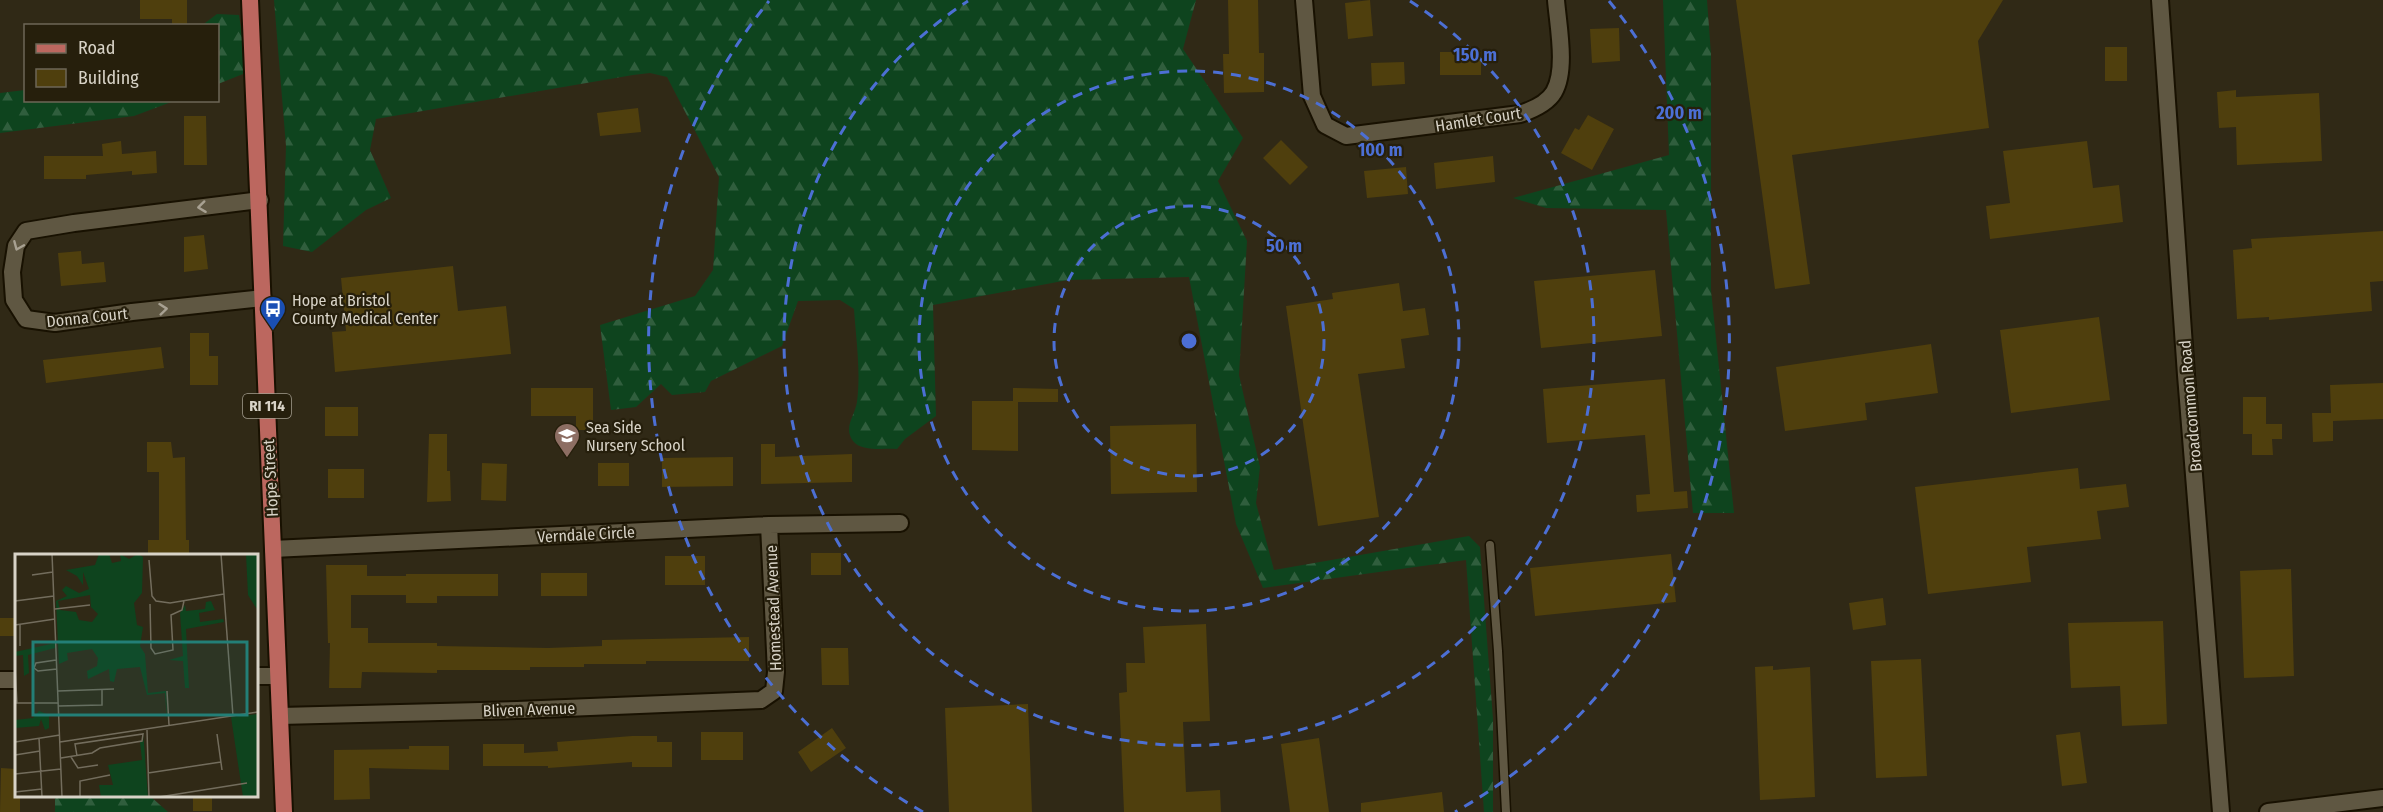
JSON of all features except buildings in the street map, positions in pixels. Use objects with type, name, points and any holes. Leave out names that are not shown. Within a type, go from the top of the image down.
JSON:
[{"type":"main road","name":"Hope Street","points":[[250,0],[284,812]]},
{"type":"street","name":"Hamlet Court","points":[[1304,0],[1312,96],[1325,125],[1346,136],[1520,114],[1539,107],[1554,93],[1559,78],[1561,65],[1556,0]]},
{"type":"street","name":"Broadcommon Road","points":[[2160,0],[2221,812]]},
{"type":"street","name":"Donna Court","points":[[260,200],[26,231],[14,252],[12,285],[14,300],[26,319],[55,323],[263,298]]},
{"type":"street","name":"Verndale Circle","points":[[273,549],[770,525],[900,523]]},
{"type":"street","name":"Homestead Avenue","points":[[770,525],[776,672],[774,691]]},
{"type":"street","points":[[258,676],[279,676]]},
{"type":"street","points":[[0,681],[15,680]]},
{"type":"street","name":"Bliven Avenue","points":[[280,716],[754,701],[771,695],[774,691]]},
{"type":"street","points":[[2268,812],[2383,798]]},
{"type":"lane","points":[[1490,545],[1500,672],[1506,812]]},
{"type":"green space","points":[[274,0],[1196,0],[1183,49],[1243,138],[1218,181],[1247,241],[1239,375],[1260,467],[1256,503],[1274,570],[1469,536],[1480,547],[1493,719],[1493,812],[1484,812],[1466,560],[1263,588],[1236,524],[1189,277],[1068,280],[933,305],[936,416],[905,439],[897,449],[861,447],[850,436],[849,426],[856,407],[858,390],[857,343],[854,309],[840,300],[798,301],[782,346],[711,381],[705,392],[672,395],[661,384],[636,407],[611,410],[600,325],[695,296],[713,270],[719,177],[667,77],[650,73],[633,75],[376,119],[370,150],[391,198],[366,210],[312,252],[283,246],[286,146]]},
{"type":"green space","points":[[1663,0],[1707,0],[1711,54],[1711,290],[1734,513],[1693,513],[1666,210],[1546,208],[1513,198],[1669,155]]},
{"type":"green space","points":[[217,14],[239,15],[248,72],[219,84],[219,24],[204,24]]},
{"type":"green space","points":[[24,90],[24,102],[171,102],[134,116],[0,133],[0,93]]},
{"type":"green space","points":[[55,797],[151,797],[168,812],[55,812]]},
{"type":"place","name":"Hope at Bristol County Medical Center","points":[[273,332]]},
{"type":"place","name":"Sea Side Nursery School","points":[[567,459]]}]
